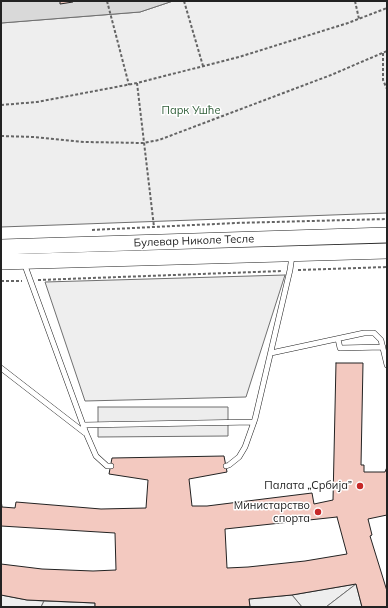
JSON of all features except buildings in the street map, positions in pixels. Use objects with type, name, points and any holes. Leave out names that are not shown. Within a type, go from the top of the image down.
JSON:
[{"type":"main road","name":"Булевар Николе Тесле","points":[[1,246],[387,235]]},
{"type":"main road","name":"Булевар Николе Тесле","points":[[1,262],[387,251]]},
{"type":"lane","points":[[226,466],[239,457],[245,448],[254,422],[290,270],[294,238]]},
{"type":"lane","points":[[24,246],[24,261],[86,433],[96,456],[107,466],[111,466]]},
{"type":"lane","points":[[271,353],[374,333],[381,340],[387,365]]},
{"type":"lane","points":[[338,339],[340,348],[383,347]]},
{"type":"lane","points":[[1,368],[86,433]]},
{"type":"lane","points":[[83,425],[254,422]]},
{"type":"path","points":[[107,1],[129,85]]},
{"type":"path","points":[[184,1],[203,66]]},
{"type":"path","points":[[355,1],[360,19]]},
{"type":"path","points":[[1,105],[37,102],[137,83],[246,55],[348,24],[387,8]]},
{"type":"path","points":[[1,136],[34,137],[84,142],[143,144],[159,140],[331,75],[387,51]]},
{"type":"path","points":[[383,53],[383,80],[387,89]]},
{"type":"path","points":[[137,83],[154,227]]},
{"type":"path","points":[[88,230],[235,222],[387,219]]},
{"type":"path","points":[[1,281],[387,267]]},
{"type":"green space","name":"Парк Ушће","points":[[173,1],[387,1],[387,213],[1,227],[1,23],[140,12]]},
{"type":"green space","points":[[285,275],[246,397],[85,401],[45,282]]},
{"type":"green space","points":[[356,584],[326,607],[302,607],[292,595]]},
{"type":"green space","points":[[1,595],[27,600],[44,601],[41,607],[1,607]]},
{"type":"shaded area","points":[[1,1],[173,1],[140,12],[1,23]]},
{"type":"shaded area","points":[[98,407],[228,407],[228,436],[98,437]]},
{"type":"shaded area","points":[[356,584],[362,607],[326,607]]},
{"type":"shaded area","points":[[292,595],[302,607],[250,607],[249,599]]},
{"type":"shaded area","points":[[44,601],[95,603],[95,607],[41,607]]},
{"type":"place","name":"Палата „Србија”","points":[[360,486]]},
{"type":"place","name":"Министарство спорта","points":[[318,512]]}]
